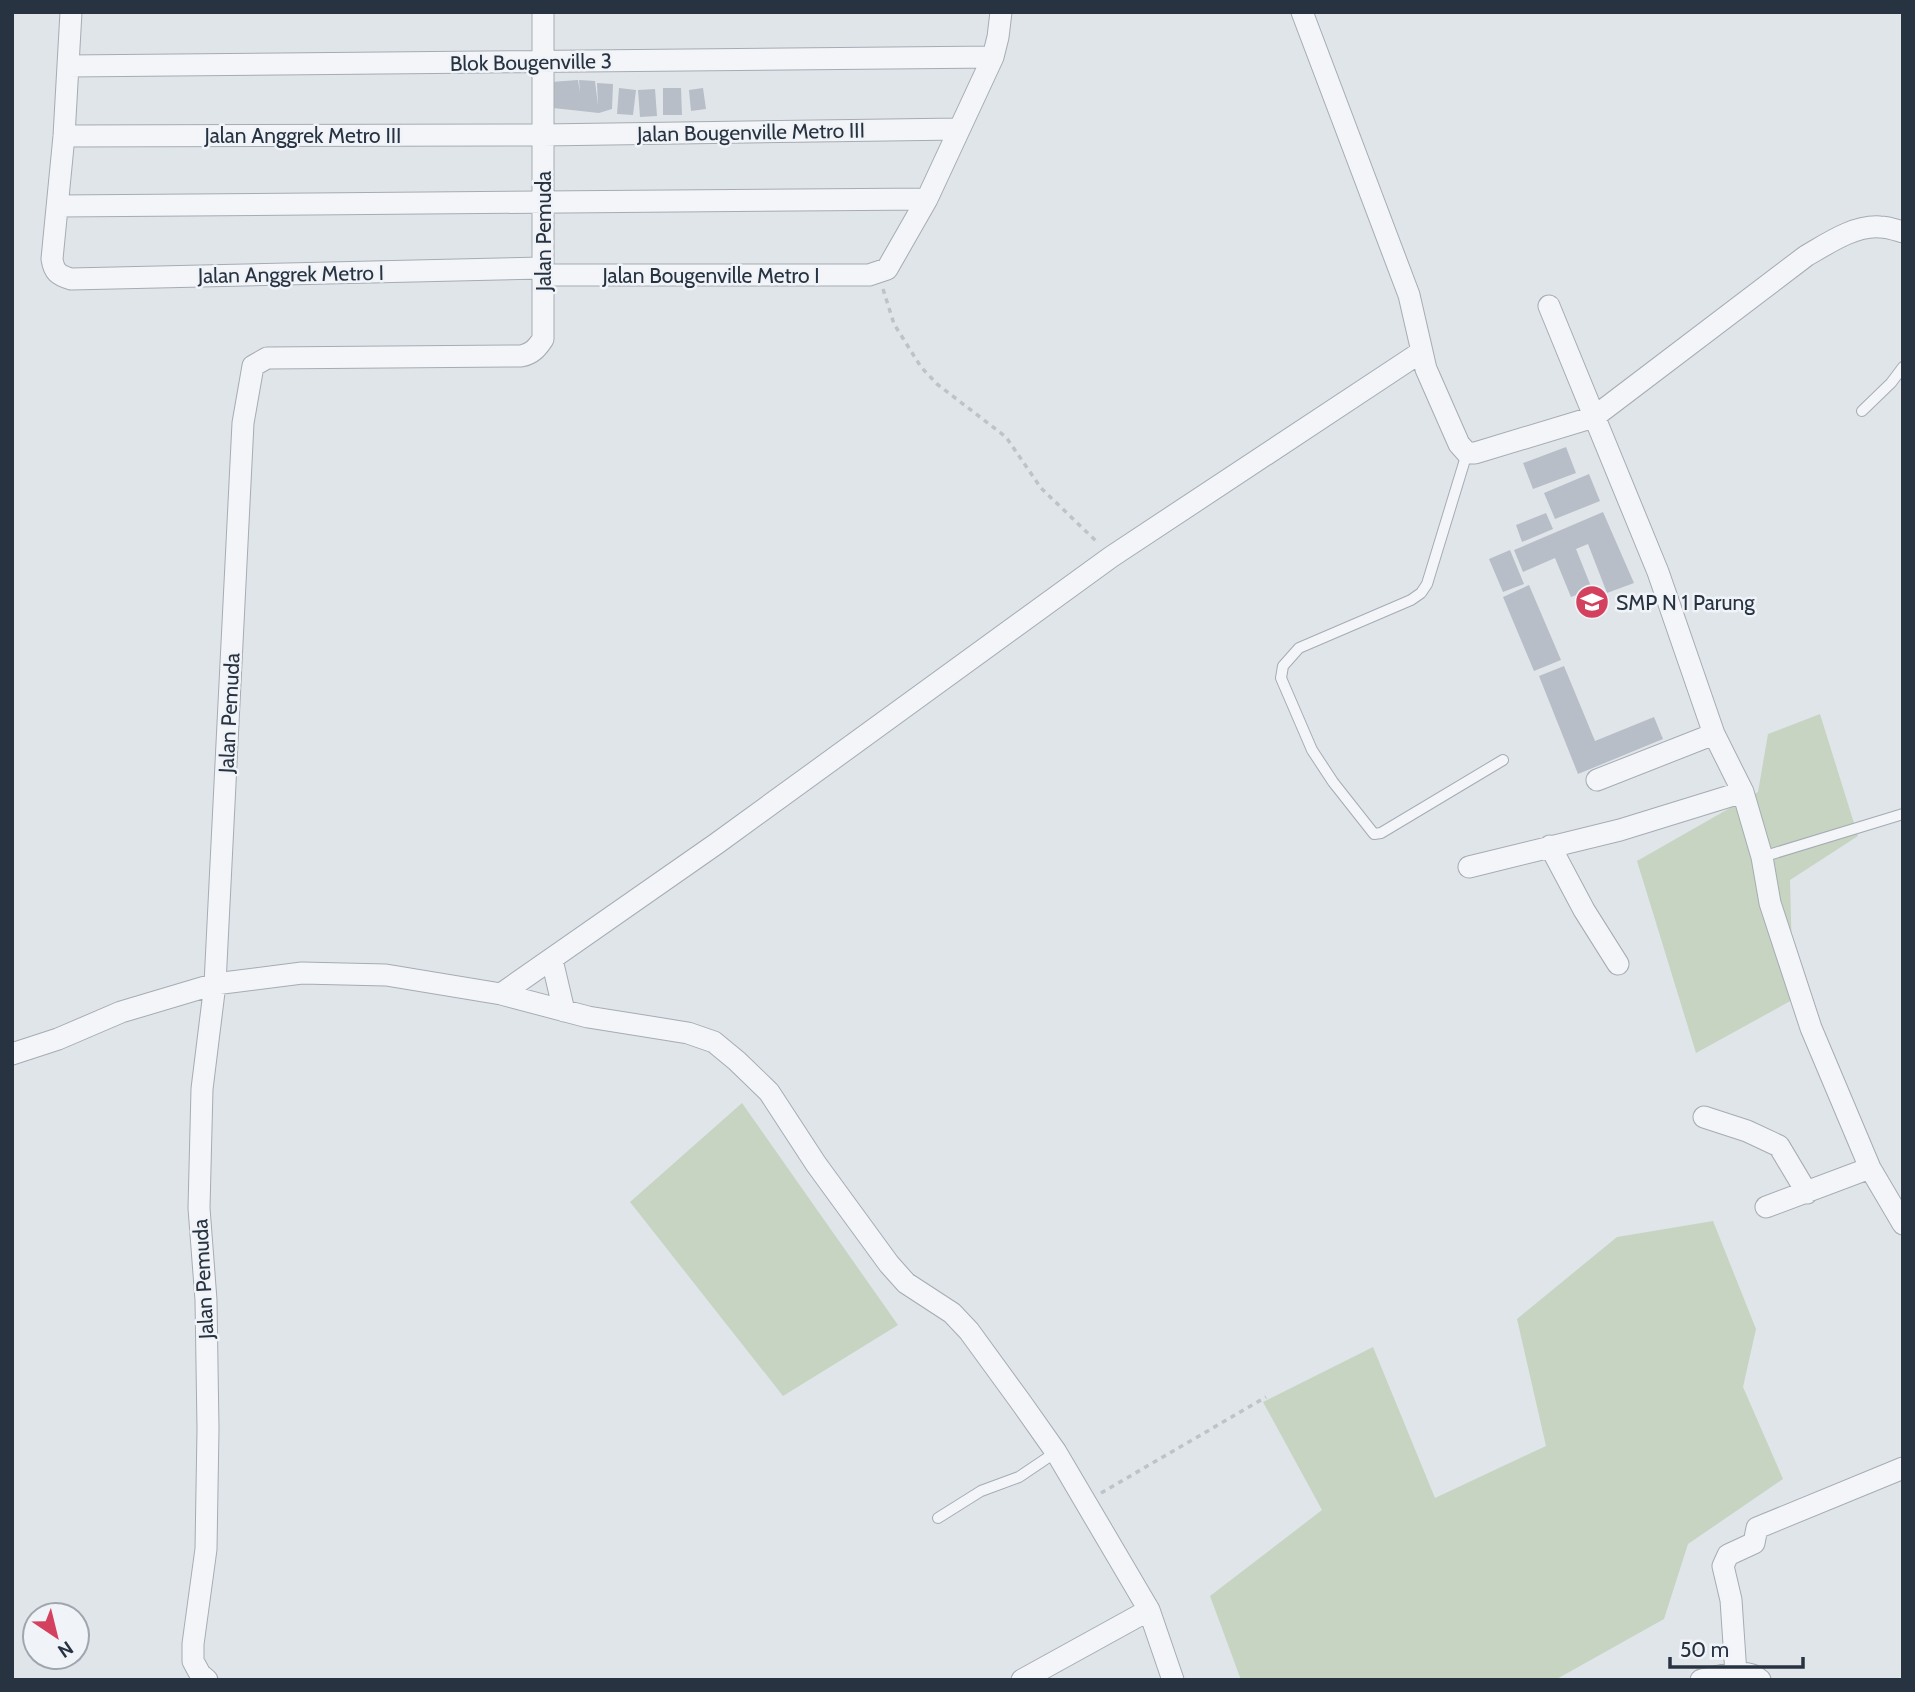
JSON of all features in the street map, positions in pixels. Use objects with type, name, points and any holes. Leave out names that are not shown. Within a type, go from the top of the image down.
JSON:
[{"type":"street","points":[[71,12],[58,206],[927,200]]},
{"type":"street","name":"Jalan Pemuda","points":[[207,1680],[193,1661],[206,1549],[208,1429],[206,1300],[199,1208],[202,1089],[215,984],[243,424],[253,366],[268,358],[522,356],[529,354],[543,339],[542,12]]},
{"type":"street","points":[[880,273],[893,262],[927,200],[993,57],[1001,12]]},
{"type":"street","points":[[1302,12],[1409,295],[1421,352],[1460,444],[1467,453],[1475,453],[1594,418],[1806,256],[1827,244],[1867,228],[1880,227],[1903,232]]},
{"type":"street","name":"Blok Bougenville 3","points":[[68,66],[993,57]]},
{"type":"street","name":"Jalan Bougenville Metro III","points":[[543,135],[959,129]]},
{"type":"street","name":"Jalan Anggrek Metro III","points":[[64,136],[543,135]]},
{"type":"street","name":"Jalan Anggrek Metro I","points":[[58,206],[53,269],[58,275],[71,279],[543,272]]},
{"type":"street","name":"Jalan Bougenville Metro I","points":[[543,272],[880,273]]},
{"type":"street","points":[[1549,306],[1667,594],[1714,734],[1743,792],[1762,857],[1770,903],[1807,1016],[1870,1168],[1903,1224]]},
{"type":"street","points":[[501,994],[1111,557],[1421,352]]},
{"type":"street","points":[[1597,780],[1714,734]]},
{"type":"street","points":[[1469,867],[1620,830],[1743,792]]},
{"type":"street","points":[[1550,846],[1577,898],[1618,964]]},
{"type":"street","points":[[552,960],[565,1011]]},
{"type":"street","points":[[12,1054],[58,1039],[121,1012],[215,984],[289,974],[366,974],[501,994],[600,1019],[688,1033],[714,1042],[769,1092],[816,1164],[889,1264],[906,1283],[952,1313],[969,1331],[1056,1452],[1149,1610],[1173,1680]]},
{"type":"street","points":[[1704,1117],[1747,1131],[1779,1146],[1807,1193]]},
{"type":"street","points":[[1766,1208],[1870,1168]]},
{"type":"street","points":[[1735,1674],[1731,1600],[1723,1566],[1728,1555],[1754,1543],[1757,1528],[1903,1468]]},
{"type":"street","points":[[1022,1680],[1149,1610]]},
{"type":"street","points":[[1701,1680],[1746,1672],[1754,1674],[1760,1680]]},
{"type":"lane","points":[[1863,411],[1903,367]]},
{"type":"lane","points":[[1467,453],[1427,584],[1421,593],[1411,600],[1299,648],[1283,666],[1281,678],[1312,750],[1333,782],[1374,834],[1381,833],[1503,760]]},
{"type":"lane","points":[[1762,857],[1903,814]]},
{"type":"lane","points":[[938,1518],[981,1491],[1019,1477],[1056,1452]]},
{"type":"path","points":[[880,273],[894,324],[921,367],[937,384],[1006,437],[1041,488],[1111,557]]},
{"type":"path","points":[[1084,1503],[1266,1397]]},
{"type":"green space","points":[[1820,714],[1858,836],[1790,880],[1792,957],[1805,993],[1696,1053],[1637,861],[1758,792],[1768,734]]},
{"type":"green space","points":[[742,1103],[898,1325],[783,1396],[630,1202]]},
{"type":"green space","points":[[1713,1221],[1756,1329],[1743,1387],[1783,1479],[1688,1544],[1664,1619],[1555,1680],[1241,1680],[1210,1596],[1322,1510],[1263,1402],[1373,1347],[1435,1498],[1546,1446],[1517,1319],[1617,1237]]},
{"type":"building","points":[[578,80],[580,93],[579,80],[595,81],[598,106],[597,83],[613,84],[612,109],[599,113],[553,108],[551,82]]},
{"type":"building","points":[[619,88],[636,90],[633,115],[617,114]]},
{"type":"building","points":[[663,88],[681,88],[682,115],[663,115]]},
{"type":"building","points":[[703,88],[706,109],[691,111],[689,90]]},
{"type":"building","points":[[655,89],[657,116],[640,117],[638,90]]},
{"type":"building","points":[[1566,447],[1576,473],[1533,489],[1523,463]]},
{"type":"building","points":[[1589,474],[1600,501],[1555,519],[1544,493]]},
{"type":"building","points":[[1603,512],[1634,583],[1607,593],[1588,544],[1576,549],[1592,589],[1571,597],[1555,558],[1523,572],[1514,550]]},
{"type":"building","points":[[1546,513],[1553,529],[1522,542],[1516,525]]},
{"type":"building","points":[[1510,550],[1524,584],[1503,592],[1489,559]]},
{"type":"building","points":[[1529,585],[1561,660],[1534,671],[1503,597]]},
{"type":"building","points":[[1564,666],[1595,741],[1654,717],[1663,739],[1578,774],[1539,676]]},
{"type":"place","name":"SMP N 1 Parung","points":[[1592,602]]}]
